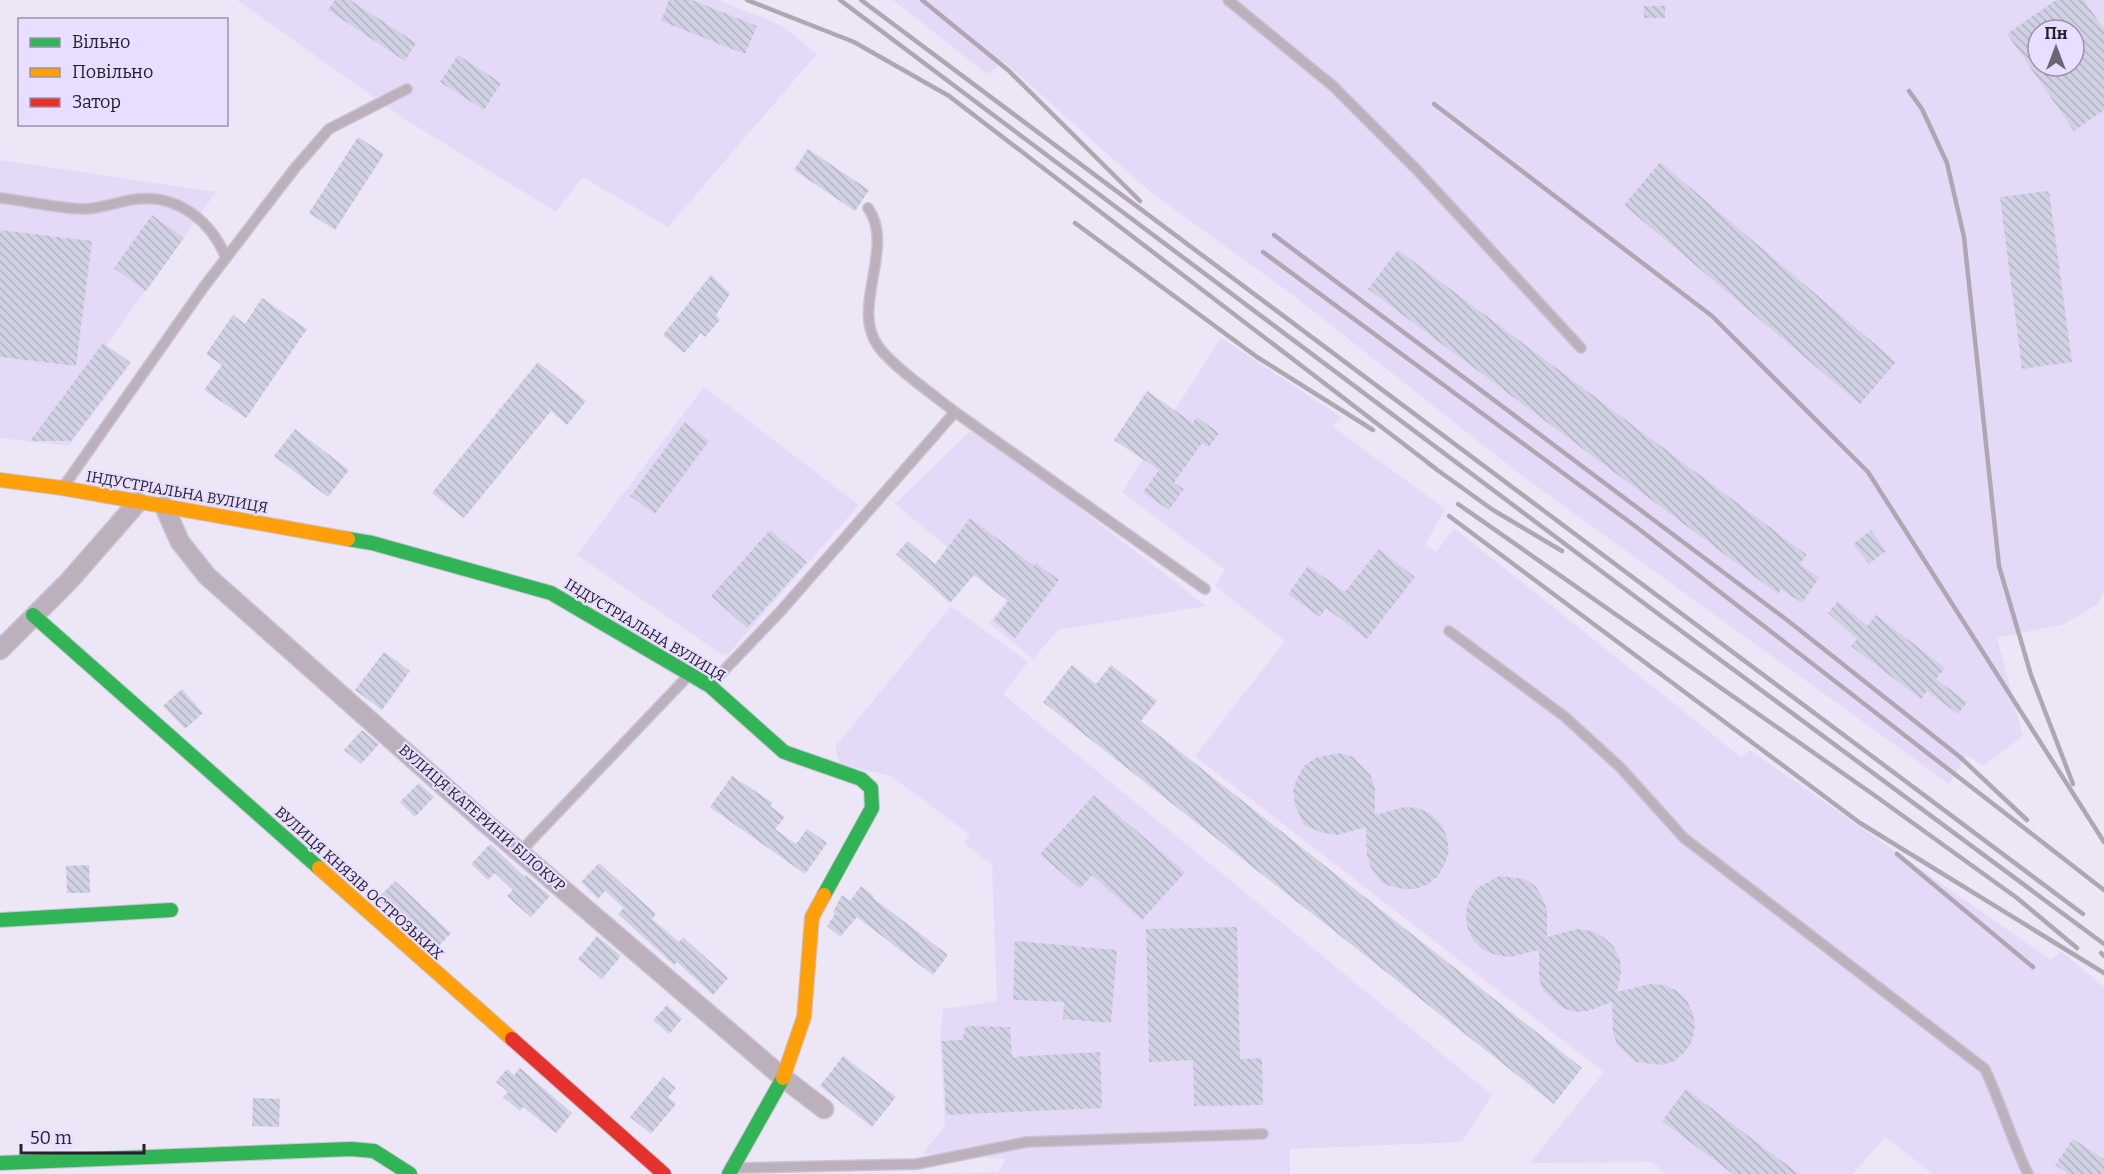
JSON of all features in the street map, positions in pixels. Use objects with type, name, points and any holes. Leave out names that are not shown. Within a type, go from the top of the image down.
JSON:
[{"type":"street","name":"ІНДУСТРІАЛЬНА ВУЛИЦЯ","points":[[0,480],[62,488],[372,543],[551,593],[710,686],[784,752],[861,779],[871,788],[872,808],[812,917],[804,1017],[783,1077],[730,1173]]},
{"type":"street","points":[[0,650],[69,581],[138,502]]},
{"type":"street","name":"ВУЛИЦЯ КАТЕРИНИ БІЛОКУР","points":[[164,506],[180,542],[207,576],[520,852],[783,1077],[824,1109]]},
{"type":"street","name":"ВУЛИЦЯ КНЯЗІВ ОСТРОЗЬКИХ","points":[[33,615],[664,1174]]},
{"type":"street","points":[[0,920],[171,910]]},
{"type":"street","points":[[0,1163],[351,1149],[374,1151],[410,1174]]},
{"type":"lane","points":[[1228,0],[1333,86],[1417,170],[1581,348]]},
{"type":"lane","points":[[62,488],[226,258],[295,168],[329,129],[407,89]]},
{"type":"lane","points":[[0,198],[82,209],[100,208],[139,198],[162,200],[179,206],[204,222],[219,240],[226,258]]},
{"type":"lane","points":[[868,208],[876,218],[876,246],[868,316],[877,346],[955,412],[1205,589]]},
{"type":"lane","points":[[710,686],[779,613],[955,412]]},
{"type":"lane","points":[[1449,631],[1564,716],[1620,766],[1684,838],[1984,1069],[2005,1111],[2014,1144],[2028,1174]]},
{"type":"lane","points":[[520,852],[690,674]]},
{"type":"lane","points":[[730,1173],[742,1167],[917,1164],[996,1146],[1026,1142],[1263,1134]]},
{"type":"shaded area","points":[[237,0],[718,0],[781,25],[817,54],[668,227],[583,177],[556,212],[406,120]]},
{"type":"shaded area","points":[[893,0],[2104,0],[2104,591],[2098,604],[2064,624],[1997,638],[2023,736],[1983,766],[1967,755],[1949,784],[1521,475],[1294,296],[1149,191],[1003,61],[987,74]]},
{"type":"shaded area","points":[[0,160],[216,192],[106,345],[132,362],[69,446],[0,438]]},
{"type":"shaded area","points":[[1221,338],[1341,417],[1333,427],[1445,509],[1425,545],[1436,552],[1454,528],[1741,757],[1750,750],[2051,960],[2061,951],[2104,987],[2104,1174],[1933,1174],[1885,1137],[1853,1174],[1666,1174],[1652,1162],[1530,1163],[1604,1072],[1195,756],[1285,641],[1215,586],[1225,570],[1122,492]]},
{"type":"shaded area","points":[[704,387],[859,505],[729,653],[721,654],[577,555]]},
{"type":"shaded area","points":[[970,431],[992,440],[1206,606],[1058,630],[1033,659],[989,623],[1009,597],[895,504]]},
{"type":"shaded area","points":[[951,606],[1028,662],[1003,694],[1492,1095],[1462,1142],[1290,1149],[1290,1174],[914,1174],[998,1172],[1006,1159],[922,1154],[945,1126],[940,1041],[943,1009],[997,1001],[992,865],[964,843],[970,835],[891,776],[840,764],[835,747]]},
{"type":"building","points":[[335,0],[350,0],[416,43],[405,61],[328,10]]},
{"type":"building","points":[[669,0],[692,0],[757,26],[745,54],[661,21]]},
{"type":"building","points":[[2056,0],[2084,0],[2104,29],[2104,110],[2074,131],[2037,78],[2086,78],[2086,18],[2030,18]]},
{"type":"building","points":[[1644,6],[1665,6],[1665,18],[1644,18]]},
{"type":"building","points":[[2026,21],[2026,62],[2007,34]]},
{"type":"building","points":[[458,55],[501,83],[484,110],[440,82]]},
{"type":"building","points":[[358,137],[384,154],[335,230],[309,213]]},
{"type":"building","points":[[808,149],[869,190],[855,211],[794,170]]},
{"type":"building","points":[[1660,162],[1896,362],[1860,404],[1624,205]]},
{"type":"building","points":[[2049,191],[2072,362],[2022,369],[2000,197]]},
{"type":"building","points":[[152,215],[184,238],[146,291],[114,268]]},
{"type":"building","points":[[0,230],[92,241],[76,366],[0,357]]},
{"type":"building","points":[[1398,250],[1807,555],[1800,564],[1819,578],[1802,603],[1781,589],[1778,594],[1368,289]]},
{"type":"building","points":[[711,275],[730,294],[716,315],[720,320],[705,337],[701,333],[684,353],[663,335]]},
{"type":"building","points":[[262,298],[307,329],[246,418],[204,390],[222,365],[206,354],[233,315],[245,324]]},
{"type":"building","points":[[103,343],[130,363],[71,441],[30,441]]},
{"type":"building","points":[[538,362],[586,401],[567,425],[551,411],[464,518],[432,493]]},
{"type":"building","points":[[1147,391],[1193,423],[1197,417],[1219,433],[1209,447],[1202,443],[1174,483],[1184,489],[1169,510],[1143,492],[1159,470],[1114,440]]},
{"type":"building","points":[[685,422],[709,441],[655,514],[630,496]]},
{"type":"building","points":[[295,429],[349,470],[328,497],[274,456]]},
{"type":"building","points":[[970,518],[1034,566],[1036,563],[1059,580],[1015,638],[993,621],[1008,601],[974,575],[950,603],[896,554],[908,541],[935,564]]},
{"type":"building","points":[[770,530],[807,562],[747,628],[711,596]]},
{"type":"building","points":[[1871,530],[1886,551],[1869,564],[1853,544]]},
{"type":"building","points":[[1379,549],[1415,577],[1367,639],[1326,608],[1320,617],[1288,594],[1308,566],[1345,592]]},
{"type":"building","points":[[1838,601],[1867,626],[1876,615],[1945,668],[1936,679],[1967,702],[1958,714],[1927,691],[1921,699],[1851,646],[1857,639],[1828,613]]},
{"type":"building","points":[[384,652],[410,671],[382,710],[355,690]]},
{"type":"building","points":[[1072,665],[1096,684],[1111,665],[1157,701],[1141,721],[1582,1068],[1554,1104],[1043,702]]},
{"type":"building","points":[[182,689],[203,713],[185,729],[163,706]]},
{"type":"building","points":[[362,730],[379,744],[361,764],[344,750]]},
{"type":"building","points":[[1340,753],[1353,757],[1371,776],[1375,788],[1375,815],[1404,807],[1418,808],[1431,814],[1441,824],[1447,837],[1449,851],[1438,876],[1428,884],[1416,889],[1403,889],[1383,884],[1371,868],[1367,855],[1366,827],[1337,835],[1323,833],[1304,825],[1295,805],[1293,791],[1297,778],[1304,766],[1315,758]]},
{"type":"building","points":[[732,776],[773,803],[770,806],[785,817],[775,829],[796,844],[807,829],[827,843],[805,874],[710,807]]},
{"type":"building","points":[[419,783],[434,797],[415,817],[400,802]]},
{"type":"building","points":[[1094,795],[1185,872],[1142,920],[1092,875],[1080,889],[1040,854]]},
{"type":"building","points":[[490,844],[525,877],[526,875],[550,896],[531,917],[507,896],[513,890],[495,873],[488,880],[471,864]]},
{"type":"building","points":[[599,863],[656,914],[652,919],[679,942],[683,937],[728,978],[713,995],[677,962],[674,965],[618,914],[624,908],[605,891],[598,899],[581,882]]},
{"type":"building","points":[[89,865],[90,893],[67,893],[66,866]]},
{"type":"building","points":[[1499,876],[1525,879],[1536,887],[1547,910],[1547,937],[1577,929],[1591,931],[1603,937],[1613,946],[1620,959],[1621,973],[1617,992],[1650,984],[1664,985],[1677,991],[1687,1001],[1693,1013],[1695,1027],[1692,1041],[1685,1052],[1674,1061],[1662,1065],[1636,1062],[1617,1045],[1613,1032],[1612,1002],[1588,1011],[1575,1012],[1562,1008],[1543,990],[1539,978],[1539,950],[1510,957],[1483,950],[1473,940],[1467,927],[1466,913],[1469,900],[1477,888]]},
{"type":"building","points":[[395,881],[451,933],[435,950],[377,899]]},
{"type":"building","points":[[861,886],[874,896],[873,898],[948,955],[933,975],[857,917],[840,937],[827,926],[835,914],[833,912],[842,895],[850,901]]},
{"type":"building","points":[[1237,927],[1240,1059],[1262,1058],[1263,1105],[1194,1106],[1193,1060],[1149,1062],[1146,929]]},
{"type":"building","points":[[597,936],[621,956],[602,979],[578,959]]},
{"type":"building","points":[[1015,941],[1117,950],[1111,1023],[1063,1019],[1064,1002],[1013,1000]]},
{"type":"building","points":[[667,1005],[682,1019],[669,1034],[653,1020]]},
{"type":"building","points":[[966,1026],[1010,1027],[1012,1057],[1100,1052],[1102,1108],[946,1115],[942,1041],[962,1040]]},
{"type":"building","points":[[843,1056],[896,1097],[872,1127],[820,1086]]},
{"type":"building","points":[[520,1068],[572,1113],[556,1133],[523,1107],[520,1111],[503,1097],[508,1092],[496,1082],[507,1069],[514,1075]]},
{"type":"building","points":[[663,1077],[676,1088],[668,1097],[676,1104],[651,1134],[630,1117]]},
{"type":"building","points":[[1686,1089],[1799,1174],[1733,1174],[1662,1121]]},
{"type":"building","points":[[253,1098],[280,1099],[279,1127],[252,1126]]},
{"type":"building","points":[[2073,1139],[2104,1159],[2104,1174],[2069,1174],[2055,1165]]},
{"type":"railway","points":[[747,0],[854,42],[949,96],[1435,468]]},
{"type":"railway","points":[[840,0],[1661,616],[2104,944]]},
{"type":"railway","points":[[861,0],[2083,914]]},
{"type":"railway","points":[[922,0],[1008,70],[1140,201]]},
{"type":"railway","points":[[1909,91],[1922,109],[1947,163],[1964,237],[1999,566],[2031,675],[2073,784]]},
{"type":"railway","points":[[1434,104],[1712,316],[1868,472],[2104,842]]},
{"type":"railway","points":[[1075,223],[1257,357],[1373,430]]},
{"type":"railway","points":[[1274,235],[1787,620],[1960,757],[2027,820]]},
{"type":"railway","points":[[1263,252],[1635,526],[2104,890]]},
{"type":"railway","points":[[1429,464],[1493,510],[1562,551]]},
{"type":"railway","points":[[1458,504],[1874,795],[2017,898],[2077,948]]},
{"type":"railway","points":[[1449,516],[1860,823],[2104,973]]},
{"type":"railway","points":[[1897,854],[2033,967]]},
{"type":"railway","points":[[2101,953],[2104,956]]},
{"type":"traffic: fast","points":[[348,539],[372,543],[551,593],[710,686],[784,752],[861,779],[871,788],[872,808],[824,895]]},
{"type":"traffic: fast","points":[[33,615],[319,868]]},
{"type":"traffic: fast","points":[[0,920],[171,910]]},
{"type":"traffic: fast","points":[[729,1174],[783,1078]]},
{"type":"traffic: fast","points":[[0,1163],[351,1149],[374,1151],[410,1174]]},
{"type":"traffic: slow","points":[[0,480],[62,488],[348,539]]},
{"type":"traffic: slow","points":[[319,868],[512,1039]]},
{"type":"traffic: slow","points":[[783,1078],[804,1017],[812,917],[824,895]]},
{"type":"traffic: jam","points":[[512,1039],[664,1174]]}]
